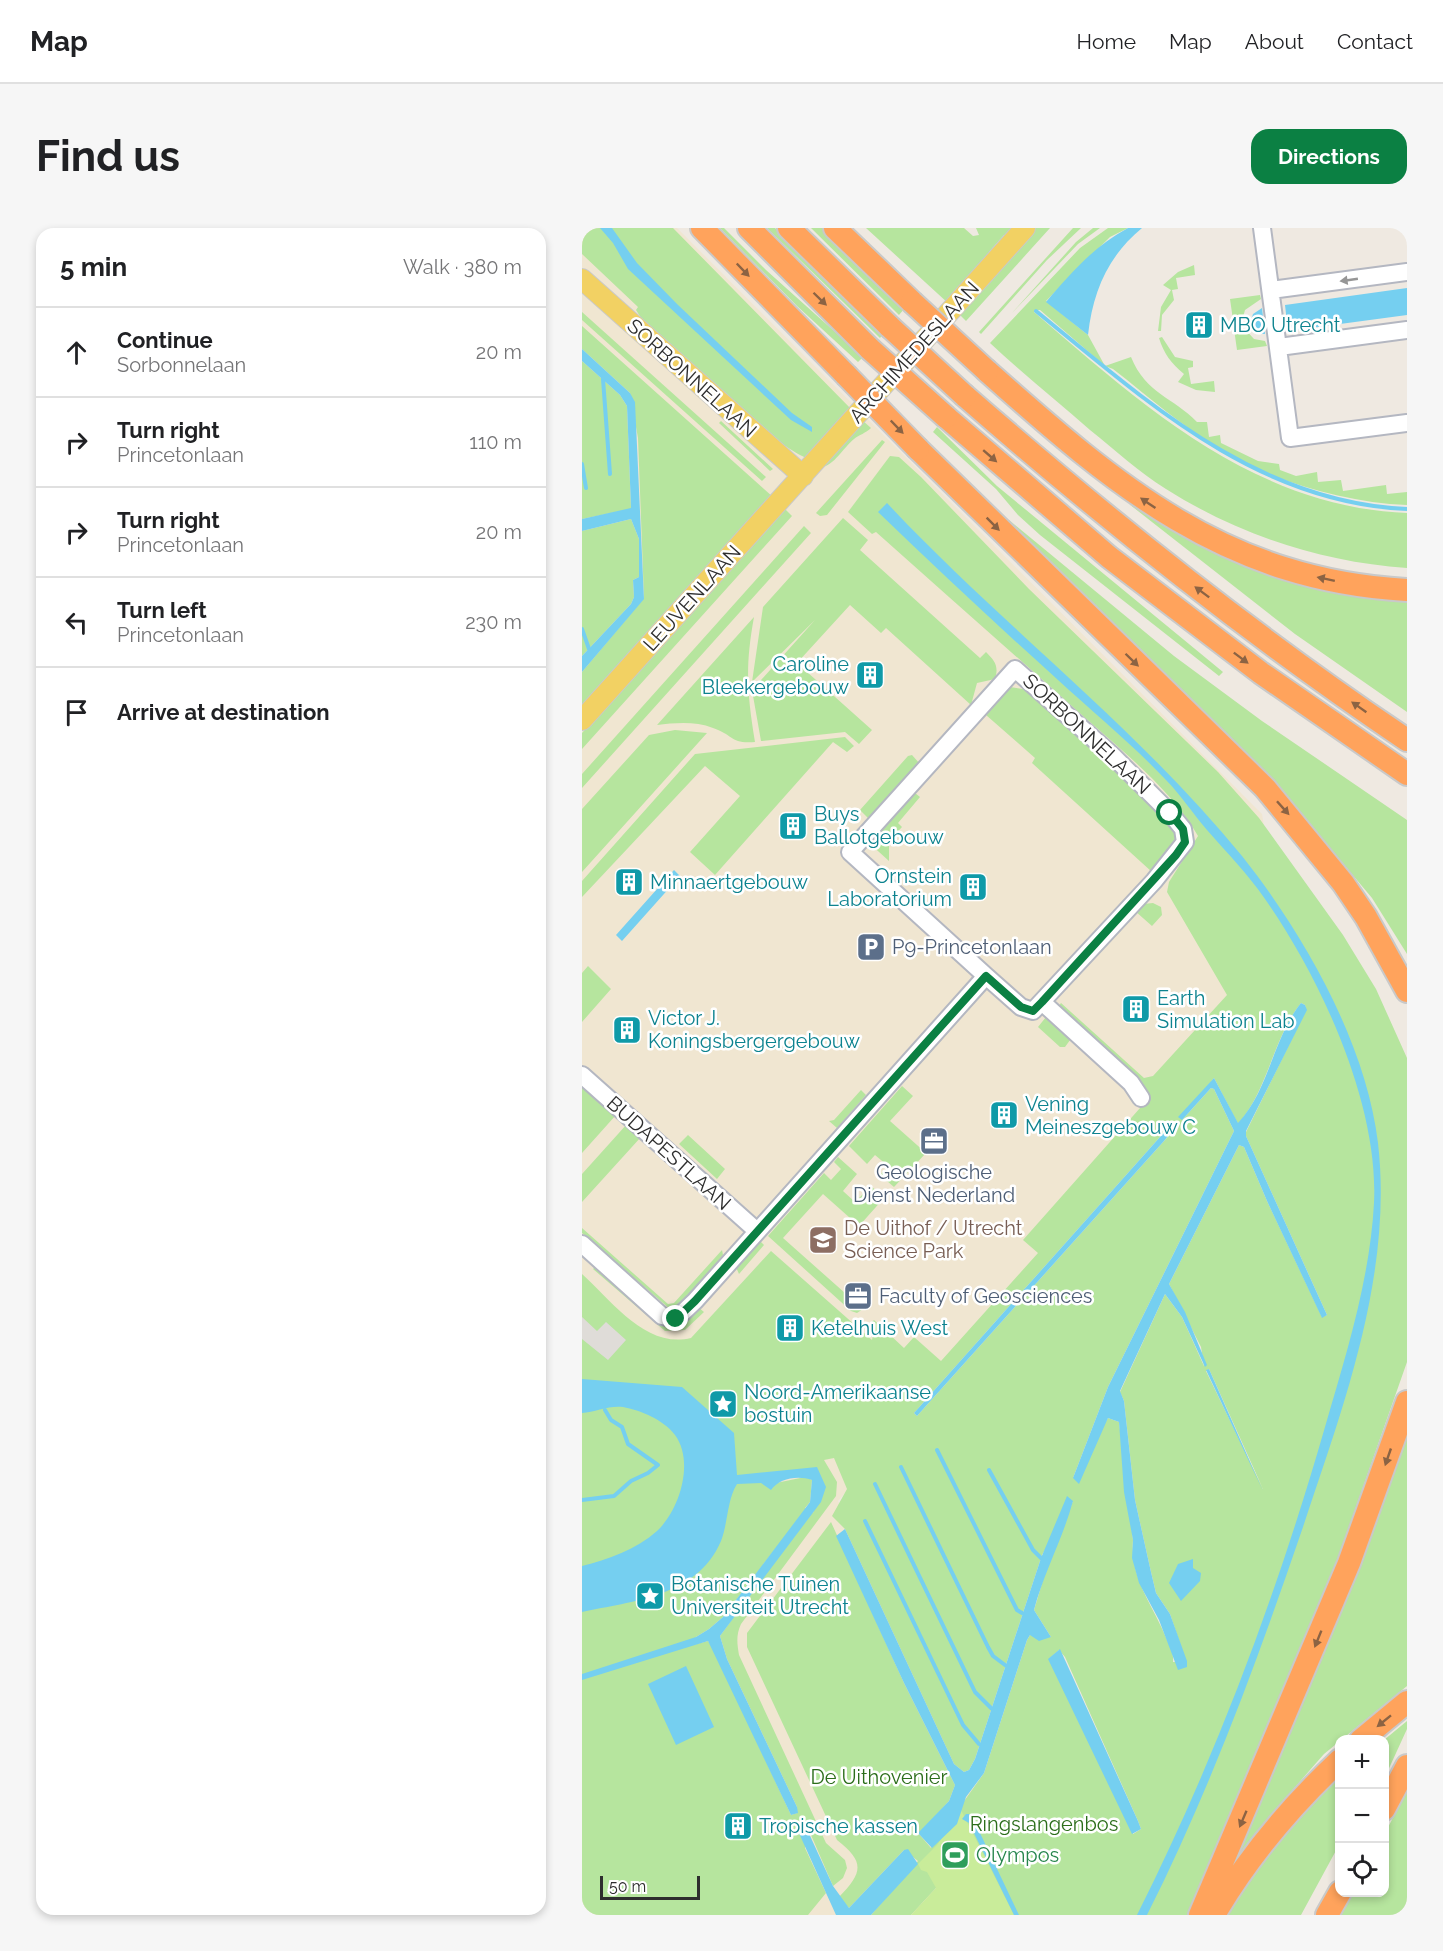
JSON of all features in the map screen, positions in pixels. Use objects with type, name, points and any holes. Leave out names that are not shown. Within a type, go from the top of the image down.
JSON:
[{"type":"highway","points":[[702,228],[918,449],[1265,788],[1343,883],[1366,917],[1407,991]]},
{"type":"highway","points":[[749,228],[870,349],[946,417],[1118,563],[1261,673],[1407,774]]},
{"type":"highway","points":[[789,228],[890,327],[1058,477],[1262,638],[1407,740]]},
{"type":"highway","points":[[835,228],[987,371],[1096,465],[1176,521],[1240,553],[1282,568],[1345,584],[1407,588]]},
{"type":"highway","points":[[1200,1915],[1345,1574],[1407,1402]]},
{"type":"highway","points":[[1367,1735],[1407,1702]]},
{"type":"highway","points":[[1214,1915],[1266,1839],[1293,1807],[1335,1765]]},
{"type":"highway","points":[[1389,1800],[1407,1766]]},
{"type":"highway","points":[[1327,1915],[1337,1897]]},
{"type":"main road","name":"ARCHIMEDESLAAN","points":[[803,476],[1025,228]]},
{"type":"main road","name":"SORBONNELAAN","points":[[582,279],[803,476]]},
{"type":"main road","name":"LEUVENLAAN","points":[[582,720],[803,476]]},
{"type":"street","points":[[1262,228],[1290,438],[1407,423]]},
{"type":"street","points":[[1271,290],[1407,272]]},
{"type":"street","points":[[1279,347],[1407,330]]},
{"type":"street","name":"SORBONNELAAN","points":[[986,976],[850,852],[1015,669],[1113,756],[1170,813],[1183,829],[1185,842],[1176,855],[1042,1002]]},
{"type":"street","points":[[582,1244],[662,1316],[669,1319],[681,1315],[986,976],[1021,1007],[1033,1011],[1042,1002],[1116,1069],[1138,1091],[1141,1098]]},
{"type":"street","name":"BUDAPESTLAAN","points":[[582,1075],[757,1231]]},
{"type":"shaded area","name":"De Uithof / Utrecht Science Park","points":[[582,228],[677,228],[1262,814],[1290,979],[838,1501],[1030,1915],[582,1915]]},
{"type":"shaded area","points":[[582,1317],[597,1331],[606,1322],[626,1340],[608,1360],[582,1339]]},
{"type":"green space","points":[[582,228],[673,228],[853,411],[808,458],[795,452],[701,378],[648,329],[636,310],[638,307],[582,254]]},
{"type":"green space","points":[[720,228],[724,228],[766,270],[863,357],[858,362],[797,306]]},
{"type":"green space","points":[[767,228],[775,228],[883,334],[880,338]]},
{"type":"green space","points":[[811,228],[823,228],[904,309],[899,315]]},
{"type":"green space","points":[[866,228],[964,228],[973,236],[979,235],[976,228],[1017,228],[1011,235],[1004,235],[989,252],[988,260],[949,304]]},
{"type":"green space","points":[[1034,228],[1050,228],[966,321],[958,313]]},
{"type":"green space","points":[[1073,228],[1081,228],[1047,260],[981,334],[979,332]]},
{"type":"green space","points":[[1093,228],[1100,228],[1078,244],[1012,313],[1076,242]]},
{"type":"green space","points":[[1108,228],[1128,228],[1110,237],[1046,301],[1088,335],[1105,366],[1040,310],[1034,310],[1117,382],[1160,415],[1204,446],[1251,472],[1300,492],[1352,506],[1407,513],[1407,568],[1343,560],[1282,544],[1222,520],[1194,505],[1127,461],[990,343],[1080,248]]},
{"type":"green space","points":[[1194,265],[1195,275],[1176,278],[1178,289],[1172,290],[1174,300],[1162,315],[1161,331],[1158,331],[1161,307],[1171,290],[1163,285],[1178,272]]},
{"type":"green space","points":[[1260,295],[1261,299],[1245,310],[1243,317],[1233,320],[1230,299]]},
{"type":"green space","points":[[582,312],[766,477],[762,481],[582,320]]},
{"type":"green space","points":[[582,326],[773,497],[582,708],[582,672],[644,598],[638,438],[630,393],[582,349]]},
{"type":"green space","points":[[1244,328],[1254,339],[1265,341],[1267,346],[1237,350],[1234,329]]},
{"type":"green space","points":[[1162,337],[1175,357],[1193,361],[1193,367],[1188,368],[1191,384],[1214,381],[1215,392],[1196,390],[1178,382],[1184,374],[1166,354],[1159,338]]},
{"type":"green space","points":[[1131,357],[1144,379],[1152,387],[1197,422],[1207,422],[1209,437],[1220,435],[1221,443],[1258,461],[1279,464],[1280,470],[1296,476],[1317,472],[1318,482],[1341,480],[1343,491],[1386,485],[1387,494],[1407,492],[1407,505],[1336,495],[1266,473],[1209,442],[1113,369],[1105,366]]},
{"type":"green space","points":[[582,361],[620,395],[627,406],[631,509],[582,519]]},
{"type":"green space","points":[[862,420],[871,428],[854,439],[839,456],[820,468]]},
{"type":"green space","points":[[721,421],[773,469],[770,471],[719,423]]},
{"type":"green space","points":[[937,427],[997,486],[1223,672],[1219,676],[1040,535],[1018,515],[996,489],[933,432]]},
{"type":"green space","points":[[882,440],[885,442],[827,515],[820,516],[816,513]]},
{"type":"green space","points":[[890,456],[899,457],[921,477],[1029,589],[1218,772],[1259,818],[1343,935],[1376,989],[1407,1058],[1407,1362],[1331,1578],[1208,1871],[1187,1915],[964,1915],[936,1888],[911,1915],[871,1915],[918,1861],[904,1850],[849,1908],[839,1897],[853,1881],[858,1867],[856,1861],[837,1840],[747,1647],[747,1633],[831,1522],[904,1683],[955,1785],[949,1801],[919,1834],[931,1848],[984,1773],[1027,1640],[1030,1635],[1051,1637],[1034,1610],[1049,1560],[1073,1501],[1042,1555],[975,1759],[969,1770],[964,1772],[954,1764],[845,1529],[832,1516],[847,1489],[834,1458],[824,1460],[837,1482],[836,1496],[741,1624],[737,1643],[739,1655],[826,1843],[845,1860],[847,1868],[843,1878],[833,1886],[808,1828],[805,1848],[826,1893],[808,1915],[582,1915],[582,1274],[618,1309],[645,1330],[675,1340],[691,1338],[771,1251],[872,1340],[874,1331],[869,1325],[874,1320],[904,1348],[914,1337],[941,1361],[1038,1253],[1023,1240],[1148,1099],[1141,1083],[1058,1007],[1061,1003],[1144,1078],[1153,1076],[1227,995],[1167,892],[1169,882],[1198,836],[1187,818],[1158,784],[1124,752],[876,532],[872,534],[848,512]],"holes":[[[1301,1003],[1305,1005],[1306,1010],[1246,1136],[1327,1315],[1322,1317],[1244,1147],[1239,1145],[1169,1284],[1201,1347],[1204,1366],[1182,1317],[1165,1294],[1120,1392],[1124,1401],[1135,1500],[1156,1593],[1170,1614],[1186,1661],[1173,1662],[1170,1648],[1135,1567],[1119,1422],[1108,1418],[1073,1478],[1108,1387],[1234,1131],[1214,1089],[1211,1088],[1182,1120],[1214,1078],[1238,1124],[1257,1096],[1284,1032]],[[1168,1128],[1172,1132],[1164,1141],[917,1416],[914,1413]],[[1209,1369],[1263,1489],[1206,1371]],[[781,1471],[821,1480],[813,1513],[805,1508],[810,1502],[812,1480],[805,1477],[776,1483]],[[810,1513],[720,1636],[727,1659],[797,1807],[797,1813],[791,1815],[714,1650],[708,1641],[689,1646],[696,1637],[723,1617],[775,1549]],[[1059,1650],[1065,1657],[1138,1821],[1141,1829],[1133,1834],[1049,1659]]]},
{"type":"green space","points":[[1129,504],[1194,539],[1263,568],[1334,590],[1407,600],[1407,712],[1295,634]]},
{"type":"green space","points":[[783,507],[792,516],[582,749],[582,733]]},
{"type":"green space","points":[[843,518],[868,540],[860,550],[980,658],[986,652],[989,655],[996,667],[995,679],[977,683],[971,705],[886,628],[881,633],[850,605],[797,663],[872,730],[859,744],[845,732],[761,741],[752,690],[815,620],[752,682],[763,607]]},
{"type":"green space","points":[[631,519],[639,539],[639,577],[633,580],[634,597],[631,604],[582,656],[582,531]]},
{"type":"green space","points":[[1009,520],[1174,656],[1262,721],[1407,820],[1407,954],[1372,898],[1271,778],[1007,523]]},
{"type":"green space","points":[[804,526],[811,533],[582,788],[582,774]]},
{"type":"green space","points":[[754,617],[748,679],[755,742],[741,742],[720,731],[699,724],[657,725]]},
{"type":"green space","points":[[1010,687],[1030,690],[1165,819],[1178,839],[1152,872],[1032,763],[1035,758],[986,715],[985,713]]},
{"type":"green space","points":[[675,730],[707,733],[582,872],[582,809],[649,735]]},
{"type":"green space","points":[[845,737],[854,746],[847,752],[833,742],[715,875],[690,852],[740,796],[705,766],[582,897],[582,881],[695,754]]},
{"type":"green space","points":[[912,755],[920,764],[870,820],[860,810],[908,756]]},
{"type":"green space","points":[[915,793],[920,797],[898,823],[902,827],[889,841],[889,861],[868,842],[910,794]]},
{"type":"green space","points":[[1153,903],[1161,907],[1162,915],[1152,926],[1135,911],[1143,904]]},
{"type":"green space","points":[[588,966],[611,989],[582,1022],[582,973]]},
{"type":"green space","points":[[1046,1017],[1073,1036],[1065,1047],[1060,1047],[1038,1027]]},
{"type":"green space","points":[[582,1085],[616,1115],[582,1153]]},
{"type":"green space","points":[[902,1086],[913,1096],[890,1121],[926,1153],[894,1187],[880,1175],[888,1166],[875,1155],[867,1164],[849,1146]]},
{"type":"green space","points":[[861,1090],[866,1095],[837,1128],[829,1121],[834,1120]]},
{"type":"green space","points":[[627,1124],[641,1137],[582,1202],[582,1174]]},
{"type":"green space","points":[[688,1135],[725,1169],[717,1179],[679,1144]]},
{"type":"green space","points":[[838,1157],[857,1174],[843,1191],[855,1202],[871,1186],[884,1198],[859,1226],[823,1194],[783,1238],[863,1309],[857,1313],[851,1311],[768,1236],[824,1173],[831,1180],[841,1169],[834,1162]]},
{"type":"green space","points":[[582,1228],[668,1304],[674,1303],[722,1250],[723,1255],[679,1308],[671,1310],[582,1233]]},
{"type":"green space","points":[[760,1241],[764,1245],[739,1274],[735,1265]]},
{"type":"green space","points":[[596,1266],[645,1313],[665,1326],[673,1328],[681,1325],[698,1307],[704,1312],[685,1330],[665,1331],[593,1269]]},
{"type":"green space","points":[[1407,1422],[1407,1686],[1347,1735],[1335,1735],[1335,1745],[1324,1754],[1268,1818],[1225,1876]]},
{"type":"green space","points":[[1407,1721],[1407,1729],[1389,1768],[1389,1736]]},
{"type":"green space","points":[[1335,1781],[1335,1852],[1301,1915],[1223,1915],[1300,1815]]},
{"type":"green space","points":[[1407,1791],[1407,1906],[1401,1915],[1340,1915],[1350,1897],[1389,1897],[1389,1825]]},
{"type":"green space","name":"Olympos","points":[[961,1810],[1014,1915],[911,1915],[936,1888],[927,1872],[921,1870],[918,1864],[937,1845]]},
{"type":"water","points":[[600,228],[612,228],[637,263],[677,304],[792,413],[812,427],[812,432],[791,420],[628,269],[613,243]]},
{"type":"water","points":[[1128,228],[1142,228],[1120,251],[1104,276],[1094,304],[1088,335],[1046,302],[1094,252]]},
{"type":"water","points":[[1407,288],[1407,315],[1288,331],[1285,305]]},
{"type":"water","points":[[1262,308],[1265,334],[1255,330],[1252,321],[1253,314]]},
{"type":"water","points":[[582,349],[630,393],[635,402],[644,599],[582,672],[582,656],[631,604],[634,597],[633,580],[639,577],[639,539],[631,519],[582,531],[582,519],[631,508],[627,406],[620,395],[582,361]]},
{"type":"water","points":[[887,503],[931,548],[1158,763],[1242,856],[1288,920],[1329,991],[1360,1067],[1371,1105],[1378,1143],[1381,1192],[1378,1241],[1372,1290],[1349,1386],[1303,1527],[1232,1724],[1192,1820],[1147,1915],[1137,1915],[1193,1797],[1242,1676],[1286,1552],[1341,1372],[1356,1316],[1372,1231],[1373,1165],[1367,1125],[1356,1084],[1325,1004],[1286,931],[1258,890],[1177,792],[1153,767],[878,512]]},
{"type":"water","points":[[674,870],[680,876],[622,941],[616,935]]},
{"type":"water","points":[[1301,1003],[1307,1010],[1246,1131],[1246,1136],[1327,1315],[1322,1318],[1244,1147],[1239,1145],[1169,1284],[1185,1312],[1207,1365],[1205,1367],[1182,1317],[1165,1294],[1120,1391],[1124,1401],[1135,1500],[1156,1593],[1170,1614],[1187,1661],[1187,1667],[1178,1670],[1159,1620],[1139,1583],[1132,1558],[1133,1540],[1124,1492],[1119,1422],[1108,1418],[1079,1484],[1073,1478],[1108,1387],[1234,1131],[1214,1089],[1211,1088],[1182,1120],[1178,1117],[1214,1078],[1238,1123],[1257,1095],[1284,1032]]},
{"type":"water","points":[[1168,1128],[1172,1131],[1164,1141],[917,1416],[914,1413]]},
{"type":"water","points":[[1209,1369],[1263,1491],[1206,1370]]},
{"type":"water","points":[[582,1379],[682,1387],[734,1433],[737,1475],[817,1467],[826,1487],[821,1502],[720,1636],[727,1659],[798,1813],[791,1815],[708,1641],[582,1680],[582,1674],[696,1637],[709,1629],[723,1617],[810,1502],[812,1480],[801,1478],[784,1480],[771,1490],[761,1483],[737,1484],[731,1497],[721,1541],[710,1560],[696,1574],[680,1585],[661,1593],[582,1612],[582,1566],[621,1553],[657,1531],[678,1499],[682,1486],[684,1459],[675,1435],[658,1420],[644,1413],[623,1407],[613,1407],[582,1413]]},
{"type":"water","points":[[1067,1496],[1073,1501],[1034,1610],[1051,1637],[1039,1641],[1030,1635],[1027,1640],[984,1773],[966,1797],[957,1824],[932,1848],[918,1833],[949,1801],[955,1785],[904,1683],[836,1536],[845,1529],[954,1764],[964,1772],[969,1770],[975,1759],[1041,1558]]},
{"type":"water","points":[[1193,1559],[1193,1568],[1201,1573],[1200,1581],[1181,1601],[1169,1583],[1178,1564]]},
{"type":"water","points":[[1060,1649],[1138,1821],[1141,1829],[1132,1834],[1048,1659]]},
{"type":"water","points":[[686,1666],[714,1727],[676,1745],[648,1684]]},
{"type":"water","points":[[966,1814],[971,1814],[1019,1915],[1014,1915],[969,1823],[962,1819]]},
{"type":"water","points":[[806,1827],[833,1886],[849,1908],[904,1850],[908,1849],[918,1864],[871,1915],[836,1915],[798,1831]]},
{"type":"waterway","points":[[1036,311],[1162,412],[1206,441],[1253,467],[1301,488],[1353,502],[1407,509]]},
{"type":"waterway","points":[[603,379],[610,474]]},
{"type":"waterway","points":[[582,464],[586,488]]},
{"type":"waterway","points":[[582,629],[589,649]]},
{"type":"waterway","points":[[582,1500],[614,1496],[631,1481],[658,1465],[628,1444],[622,1427],[611,1420],[605,1410]]},
{"type":"waterway","points":[[937,1450],[1017,1610],[1022,1613]]},
{"type":"waterway","points":[[901,1467],[988,1647],[993,1656],[1005,1665]]},
{"type":"waterway","points":[[989,1470],[1033,1550],[1041,1558]]},
{"type":"waterway","points":[[875,1484],[975,1692],[991,1708]]},
{"type":"waterway","points":[[865,1521],[963,1725],[979,1744]]},
{"type":"place","name":"MBO Utrecht","points":[[1199,325]]},
{"type":"place","name":"Caroline Bleekergebouw","points":[[870,675]]},
{"type":"place","name":"Buys Ballotgebouw","points":[[793,826]]},
{"type":"place","name":"Minnaertgebouw","points":[[629,882]]},
{"type":"place","name":"Ornstein Laboratorium","points":[[973,887]]},
{"type":"place","name":"P9-Princetonlaan","points":[[871,947]]},
{"type":"place","name":"Earth Simulation Lab","points":[[1136,1009]]},
{"type":"place","name":"Victor J. Koningsbergergebouw","points":[[627,1030]]},
{"type":"place","name":"Vening Meineszgebouw C","points":[[1004,1115]]},
{"type":"place","name":"Geologische Dienst Nederland","points":[[934,1141]]},
{"type":"place","name":"De Uithof / Utrecht Science Park","points":[[823,1240]]},
{"type":"place","name":"Faculty of Geosciences","points":[[858,1296]]},
{"type":"place","name":"Ketelhuis West","points":[[790,1328]]},
{"type":"place","name":"Noord-Amerikaanse bostuin","points":[[723,1404]]},
{"type":"place","name":"Botanische Tuinen Universiteit Utrecht","points":[[650,1596]]},
{"type":"place","name":"Tropische kassen","points":[[738,1826]]},
{"type":"place","name":"Olympos","points":[[955,1855]]},
{"type":"route","points":[[676,1319],[695,1301],[986,976],[1021,1007],[1033,1011],[1042,1002],[1154,881],[1185,842],[1183,829],[1170,813]]},
{"type":"park label","name":"De Uithovenier","points":[[879,1777]]},
{"type":"park label","name":"Ringslangenbos","points":[[1044,1824]]}]
